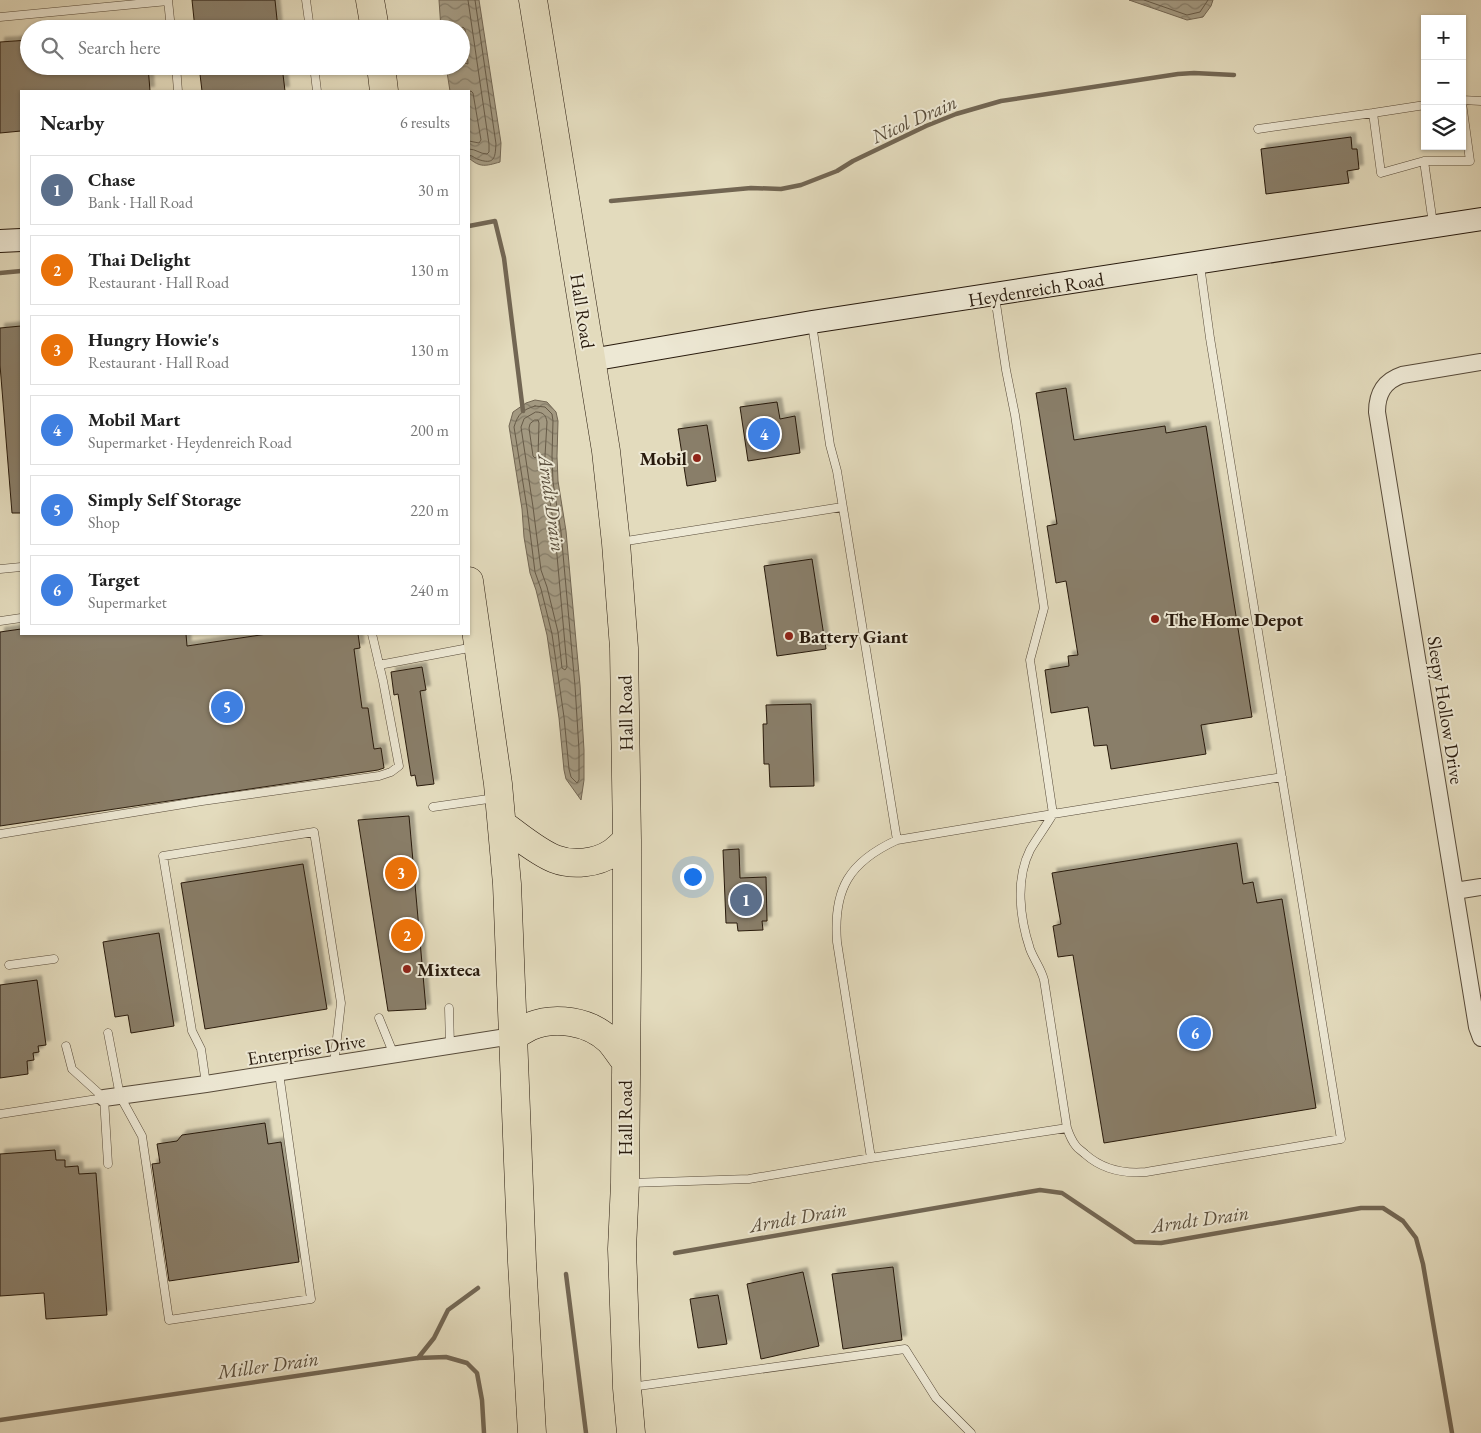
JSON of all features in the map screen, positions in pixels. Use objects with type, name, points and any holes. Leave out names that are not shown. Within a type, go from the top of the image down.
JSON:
[{"type":"highway","points":[[370,0],[373,20]]},
{"type":"highway","name":"Hall Road","points":[[533,0],[606,451],[616,543],[624,648],[627,840],[625,1183],[622,1249],[626,1388],[631,1433]]},
{"type":"highway","points":[[381,75],[384,90]]},
{"type":"highway","points":[[470,588],[503,825],[514,1036],[522,1262],[532,1433]]},
{"type":"highway","points":[[503,825],[556,860],[572,862],[596,860],[611,854],[627,840]]},
{"type":"highway","points":[[514,1036],[531,1026],[548,1022],[570,1022],[587,1026],[609,1040],[626,1062]]},
{"type":"street","name":"Heydenreich Road","points":[[591,360],[812,322],[1481,219]]},
{"type":"street","points":[[0,241],[20,240]]},
{"type":"street","name":"Sleepy Hollow Drive","points":[[1481,362],[1394,377],[1387,382],[1378,396],[1377,412],[1477,1027],[1481,1038]]},
{"type":"street","points":[[1455,891],[1481,887]]},
{"type":"street","name":"Enterprise Drive","points":[[112,1097],[514,1036]]},
{"type":"lane","points":[[306,0],[309,20]]},
{"type":"lane","points":[[0,17],[168,1],[170,20]]},
{"type":"lane","points":[[177,75],[178,90]]},
{"type":"lane","points":[[315,75],[317,90]]},
{"type":"lane","points":[[1466,101],[1481,101]]},
{"type":"lane","points":[[1374,112],[1381,173],[1424,161],[1470,161],[1463,105]]},
{"type":"lane","points":[[1258,129],[1421,106]]},
{"type":"lane","points":[[1424,161],[1434,226]]},
{"type":"lane","points":[[995,295],[1044,608],[1030,660],[1053,814],[1030,850],[1025,862],[1021,900],[1026,932],[1031,950],[1044,980],[1067,1128],[1076,1146],[1092,1160],[1106,1168],[1120,1172],[1146,1172],[1341,1139],[1210,338],[1200,263]]},
{"type":"lane","points":[[812,322],[830,445],[837,471],[897,840]]},
{"type":"lane","points":[[616,543],[842,507]]},
{"type":"lane","points":[[0,569],[20,567]]},
{"type":"lane","points":[[0,621],[20,618]]},
{"type":"lane","points":[[0,834],[202,801],[380,776],[391,772],[399,766],[372,635]]},
{"type":"lane","points":[[379,665],[479,647]]},
{"type":"lane","points":[[871,1158],[837,942],[837,916],[838,903],[846,880],[872,854],[881,847],[897,840],[1282,777]]},
{"type":"lane","points":[[433,807],[500,798]]},
{"type":"lane","points":[[206,1084],[202,1049],[192,1031],[162,856],[314,832],[341,1003],[334,1064]]},
{"type":"lane","points":[[9,965],[54,959]]},
{"type":"lane","points":[[449,1008],[450,1046]]},
{"type":"lane","points":[[379,1018],[394,1055]]},
{"type":"lane","points":[[108,1033],[112,1097],[108,1164]]},
{"type":"lane","points":[[66,1046],[72,1069],[112,1097],[142,1136],[169,1320],[311,1299],[279,1073]]},
{"type":"lane","points":[[0,1114],[112,1097]]},
{"type":"lane","points":[[625,1183],[750,1179],[871,1158],[1067,1128]]},
{"type":"lane","points":[[626,1388],[905,1349],[936,1398],[971,1433]]},
{"type":"water","points":[[439,0],[479,0],[501,143],[500,162],[483,165],[470,159],[470,90],[450,90],[447,75],[470,75],[470,20],[440,20]]},
{"type":"water","points":[[1129,0],[1213,0],[1203,17],[1187,20]]},
{"type":"water","points":[[535,400],[547,402],[556,412],[558,421],[558,481],[566,531],[584,750],[584,780],[581,800],[566,779],[564,770],[559,718],[547,635],[530,573],[509,426],[513,412],[526,403]]},
{"type":"building","points":[[192,0],[275,0],[277,20],[194,20]]},
{"type":"building","points":[[20,41],[20,75],[149,75],[150,90],[20,90],[20,131],[0,133],[0,42]]},
{"type":"building","points":[[200,75],[283,75],[285,90],[202,90]]},
{"type":"building","points":[[1351,137],[1352,149],[1357,149],[1359,169],[1347,171],[1349,183],[1266,194],[1261,149]]},
{"type":"building","points":[[20,326],[20,513],[12,513],[0,365],[0,328]]},
{"type":"building","name":"The Home Depot","points":[[1066,388],[1074,440],[1165,426],[1166,433],[1206,426],[1252,717],[1201,725],[1206,754],[1111,769],[1107,745],[1094,746],[1088,707],[1051,713],[1045,670],[1069,666],[1068,656],[1078,655],[1066,581],[1056,583],[1047,526],[1057,524],[1036,393]]},
{"type":"building","points":[[777,402],[780,419],[795,416],[800,453],[748,461],[740,407]]},
{"type":"building","points":[[707,425],[716,481],[687,486],[678,429]]},
{"type":"building","points":[[812,559],[826,649],[777,656],[764,566]]},
{"type":"building","points":[[20,629],[20,635],[186,635],[187,646],[260,635],[358,635],[360,648],[354,649],[362,708],[368,708],[374,749],[381,748],[384,768],[0,826],[0,632]]},
{"type":"building","points":[[422,667],[426,690],[420,691],[434,784],[417,786],[415,775],[411,776],[398,694],[394,695],[391,672]]},
{"type":"building","points":[[811,704],[814,786],[770,787],[769,764],[764,764],[763,724],[767,724],[766,705]]},
{"type":"building","points":[[409,816],[426,1009],[388,1011],[358,820]]},
{"type":"building","points":[[1237,843],[1243,884],[1253,882],[1257,903],[1282,899],[1316,1108],[1104,1143],[1073,955],[1058,957],[1053,926],[1061,924],[1052,873]]},
{"type":"building","points":[[739,849],[740,878],[766,877],[767,921],[762,921],[763,930],[738,931],[737,923],[726,923],[723,850]]},
{"type":"building","points":[[303,864],[327,1009],[205,1029],[181,883]]},
{"type":"building","points":[[159,933],[174,1026],[131,1033],[128,1015],[115,1017],[103,942]]},
{"type":"building","points":[[37,980],[46,1045],[38,1046],[39,1052],[33,1053],[34,1060],[27,1061],[28,1074],[0,1078],[0,985]]},
{"type":"building","points":[[265,1123],[268,1144],[281,1142],[299,1262],[169,1281],[152,1164],[160,1163],[157,1144],[177,1141],[182,1135]]},
{"type":"building","points":[[55,1150],[56,1160],[65,1160],[65,1167],[78,1166],[79,1174],[96,1173],[107,1315],[46,1319],[44,1293],[0,1296],[0,1154]]},
{"type":"building","points":[[893,1267],[902,1340],[843,1349],[832,1274]]},
{"type":"building","points":[[803,1272],[819,1346],[761,1359],[747,1284]]},
{"type":"building","points":[[718,1295],[727,1344],[698,1348],[690,1299]]},
{"type":"waterway","name":"Nicol Drain","points":[[611,201],[751,188],[781,189],[801,185],[837,171],[853,161],[926,126],[956,114],[1001,101],[1178,74],[1234,75]]},
{"type":"waterway","name":"Arndt Drain","points":[[470,226],[495,221],[504,258],[523,411]]},
{"type":"waterway","name":"Nicol Drain","points":[[0,273],[20,271]]},
{"type":"waterway","name":"Arndt Drain","points":[[675,1253],[1040,1190],[1062,1193],[1135,1242],[1161,1243],[1361,1208],[1383,1208],[1403,1221],[1416,1238],[1423,1264],[1452,1433]]},
{"type":"waterway","points":[[566,1274],[586,1433]]},
{"type":"waterway","name":"Arndt Drain","points":[[418,1358],[434,1338],[448,1310],[478,1288]]},
{"type":"waterway","name":"Miller Drain","points":[[0,1420],[418,1358],[446,1357],[467,1363],[477,1373],[482,1400],[484,1433]]},
{"type":"place","name":"Mobil Mart","points":[[764,434]]},
{"type":"place","name":"Mobil","points":[[697,458]]},
{"type":"place","name":"The Home Depot","points":[[1155,619]]},
{"type":"place","name":"Battery Giant","points":[[789,636]]},
{"type":"place","name":"Simply Self Storage","points":[[227,707]]},
{"type":"place","name":"Hungry Howie's","points":[[401,873]]},
{"type":"place","name":"Chase","points":[[746,900]]},
{"type":"place","name":"Thai Delight","points":[[407,935]]},
{"type":"place","name":"Mixteca","points":[[407,969]]},
{"type":"place","name":"Target","points":[[1195,1033]]}]
